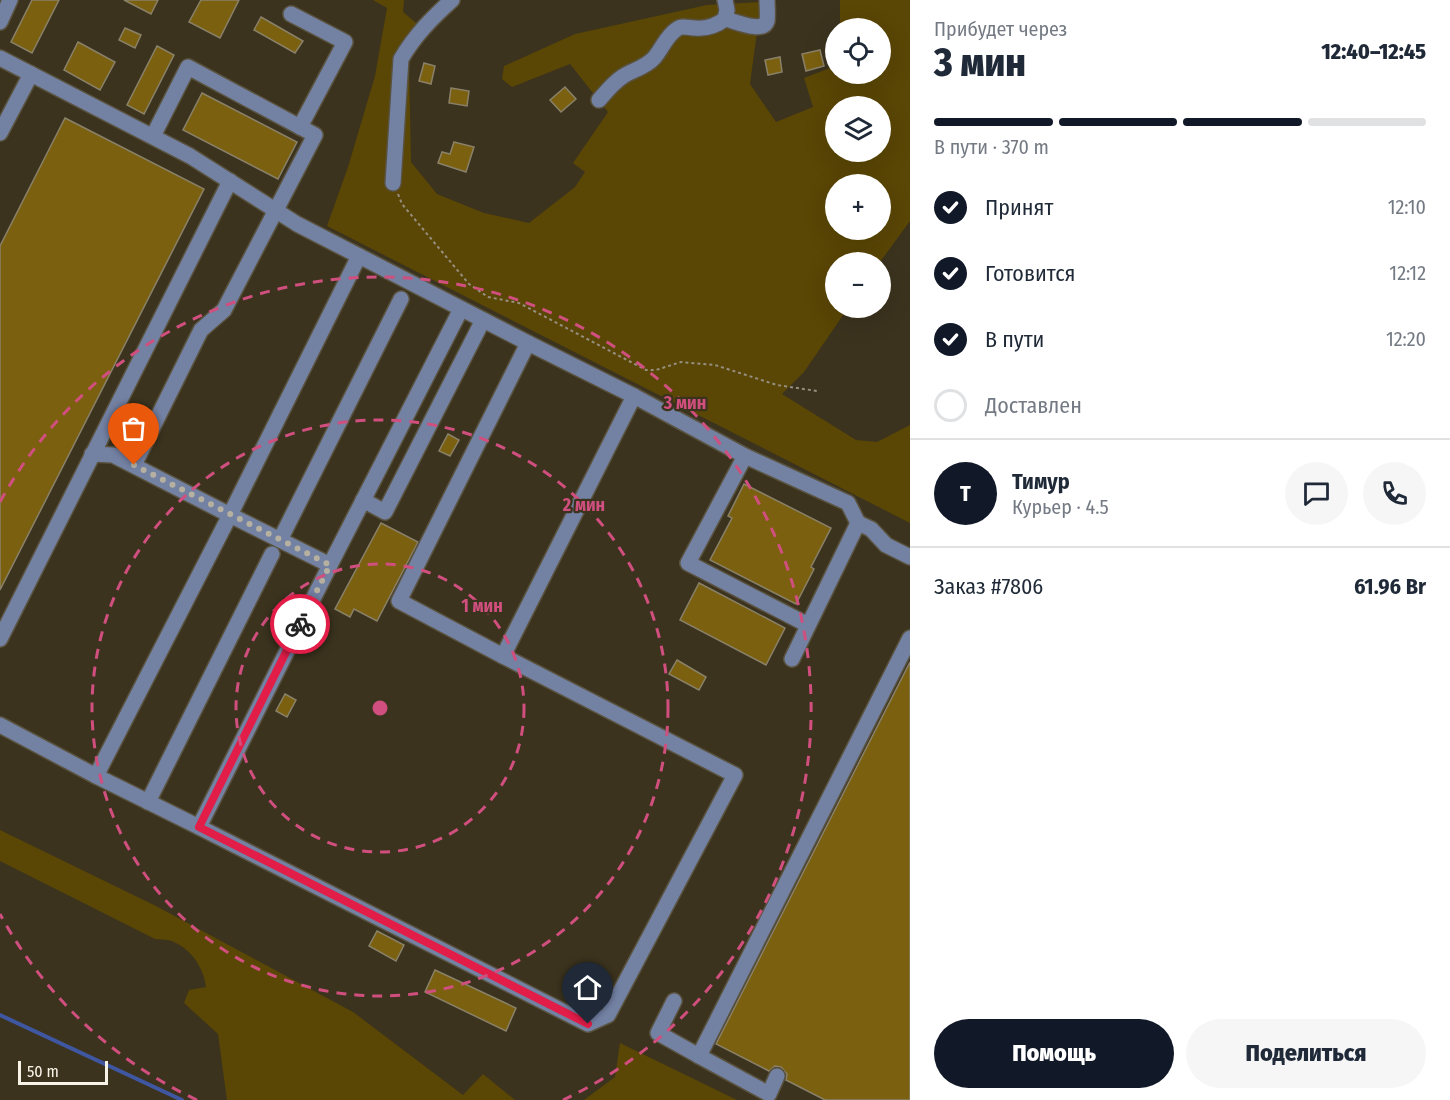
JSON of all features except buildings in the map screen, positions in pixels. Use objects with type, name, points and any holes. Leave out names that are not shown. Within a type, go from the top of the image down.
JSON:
[{"type":"street","points":[[0,22],[10,0]]},
{"type":"street","points":[[393,183],[401,58],[425,25],[452,0]]},
{"type":"street","points":[[599,100],[623,76],[639,69],[654,58],[676,29],[717,25],[725,19],[727,10],[725,0]]},
{"type":"street","points":[[725,19],[756,28],[763,27],[766,22],[767,0]]},
{"type":"street","points":[[291,14],[345,42],[300,127]]},
{"type":"street","points":[[0,58],[190,156],[297,224],[634,396],[744,456],[848,503],[858,523],[871,529],[886,545],[910,557]]},
{"type":"street","points":[[134,465],[201,330],[224,310],[315,135],[188,67],[153,136]]},
{"type":"street","points":[[0,133],[31,74]]},
{"type":"street","points":[[0,639],[230,181]]},
{"type":"street","points":[[96,776],[359,256]]},
{"type":"street","points":[[148,802],[401,299]]},
{"type":"street","points":[[199,827],[461,309]]},
{"type":"street","points":[[363,500],[385,512],[483,320]]},
{"type":"street","points":[[0,725],[96,776],[588,1024],[608,1015],[735,775],[399,601],[528,343]]},
{"type":"street","points":[[504,656],[634,396]]},
{"type":"street","points":[[92,454],[113,455],[230,515],[276,547],[330,565]]},
{"type":"street","points":[[744,456],[688,563],[808,625]]},
{"type":"street","points":[[792,659],[858,523]]},
{"type":"street","points":[[699,1056],[910,638]]},
{"type":"street","points":[[674,1001],[658,1033],[775,1097],[777,1076]]},
{"type":"path","points":[[393,183],[402,204],[469,284],[489,297],[519,303],[646,370],[656,370],[681,362],[715,365],[777,386],[817,390]]},
{"type":"shaded area","points":[[373,0],[404,0],[403,12],[427,32],[409,62],[411,162],[437,194],[484,213],[529,223],[575,187],[585,172],[573,163],[608,112],[570,64],[512,87],[502,79],[504,66],[575,34],[707,5],[761,2],[750,84],[776,122],[813,107],[804,78],[825,70],[825,84],[891,84],[891,18],[840,18],[840,0],[910,0],[910,221],[887,252],[825,252],[825,318],[841,318],[804,372],[782,394],[856,440],[877,442],[910,425],[910,523],[327,226],[348,167],[375,76],[387,8]]},
{"type":"shaded area","points":[[0,830],[156,906],[353,1012],[463,1095],[483,1074],[515,1100],[227,1100],[218,1034],[184,1003],[189,990],[206,987],[200,967],[192,955],[174,942],[155,939],[0,861]]},
{"type":"shaded area","points":[[620,1043],[737,1100],[584,1100],[615,1077]]},
{"type":"waterway","points":[[0,1015],[182,1100]]},
{"type":"way so far","points":[[134,465],[330,565],[300,624]]},
{"type":"route","points":[[300,624],[199,827],[588,1024]]}]
